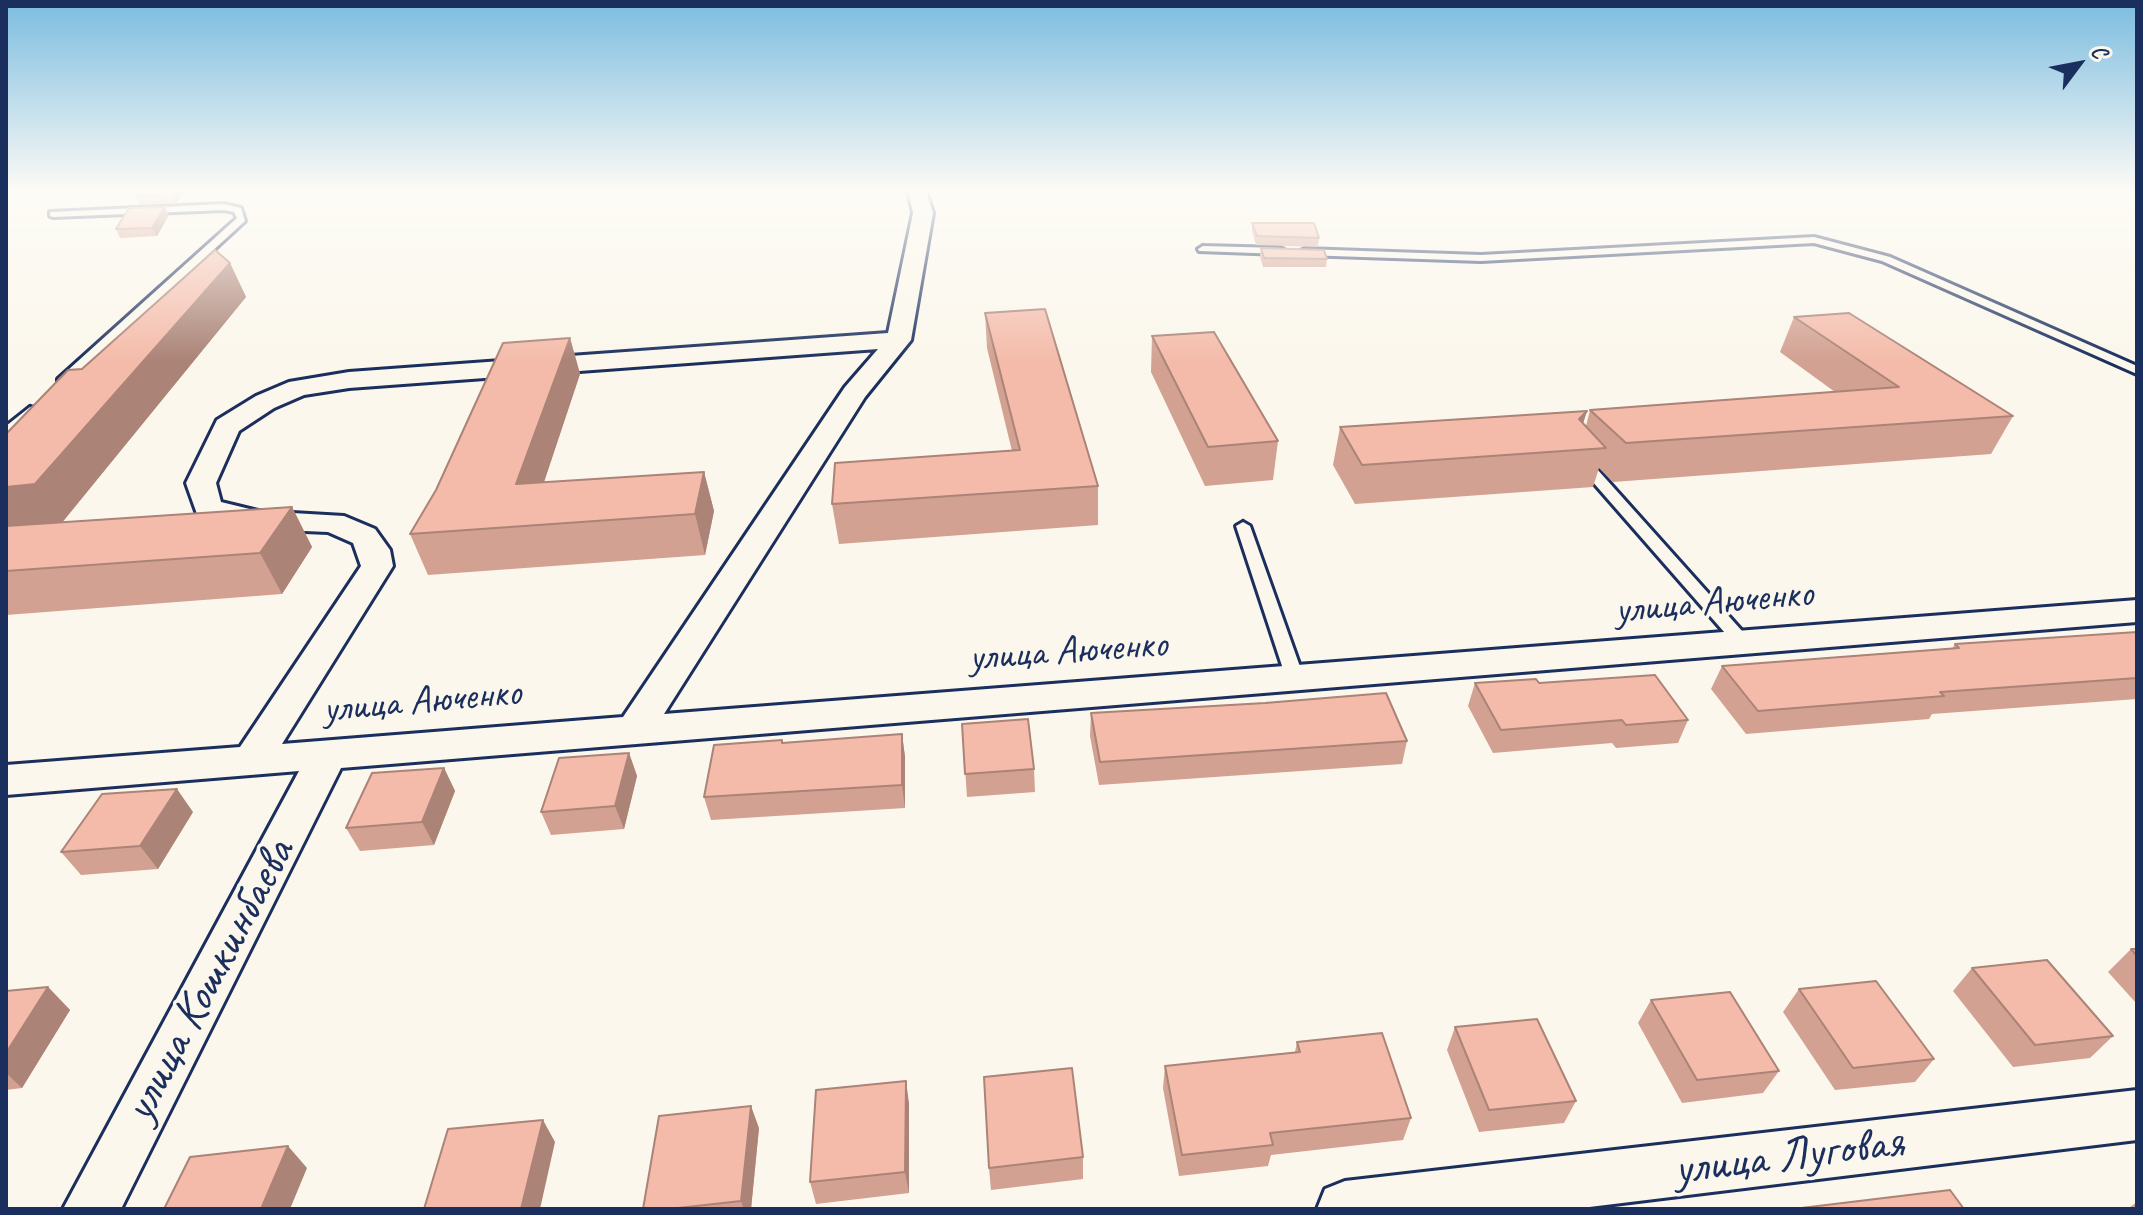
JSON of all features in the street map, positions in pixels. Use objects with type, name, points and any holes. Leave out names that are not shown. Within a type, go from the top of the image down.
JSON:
[{"type":"street","points":[[635,729],[854,393],[899,340],[916,248]]},
{"type":"street","points":[[251,761],[377,566],[374,550],[364,536],[333,523],[258,520],[208,508],[201,483],[227,426],[265,402],[298,388],[349,380],[899,340]]},
{"type":"street","name":"улица Аюченко","points":[[6,780],[1745,645],[2137,611]]},
{"type":"street","name":"улица Кошкинбаева","points":[[91,1209],[329,753]]},
{"type":"street","name":"улица Луговая","points":[[1345,1209],[2137,1115]]},
{"type":"lane","points":[[53,390],[210,248]]},
{"type":"lane","points":[[1203,249],[1481,258],[1672,248]]},
{"type":"lane","points":[[1843,248],[1886,259],[2137,370]]},
{"type":"lane","points":[[6,433],[41,401]]},
{"type":"lane","points":[[1577,455],[1745,645]]},
{"type":"lane","points":[[1243,526],[1295,678]]},
{"type":"building","points":[[1261,248],[1324,250],[1327,259],[1264,258]]},
{"type":"building","points":[[215,250],[230,263],[35,484],[6,487],[6,434],[68,370],[82,369]]},
{"type":"building","points":[[1045,309],[1098,486],[832,504],[835,463],[1020,450],[985,313]]},
{"type":"building","points":[[1849,313],[2013,416],[1626,443],[1590,410],[1899,387],[1794,317]]},
{"type":"building","points":[[1214,332],[1278,441],[1208,447],[1152,336]]},
{"type":"building","points":[[570,338],[516,484],[704,472],[695,514],[410,534],[436,490],[503,343]]},
{"type":"building","points":[[1587,411],[1579,419],[1606,448],[1362,465],[1340,427]]},
{"type":"building","points":[[292,507],[260,553],[6,571],[6,526]]},
{"type":"building","points":[[2137,632],[2137,678],[1940,692],[1944,696],[1758,711],[1722,666],[1959,648],[1955,644]]},
{"type":"building","points":[[1655,675],[1688,720],[1626,725],[1622,720],[1501,730],[1475,683],[1536,679],[1539,683]]},
{"type":"building","points":[[1386,693],[1407,741],[1100,762],[1091,713],[1265,703]]},
{"type":"building","points":[[1028,719],[1034,769],[965,774],[962,724]]},
{"type":"building","points":[[902,734],[902,785],[704,797],[714,745]]},
{"type":"building","points":[[629,753],[615,806],[541,812],[559,758]]},
{"type":"building","points":[[444,768],[422,822],[346,828],[372,773]]},
{"type":"building","points":[[177,789],[140,846],[61,852],[102,794]]},
{"type":"building","points":[[2047,960],[2113,1036],[2035,1045],[1972,968]]},
{"type":"building","points":[[1876,981],[1934,1059],[1853,1068],[1799,989]]},
{"type":"building","points":[[48,987],[6,1053],[6,991]]},
{"type":"building","points":[[1730,992],[1779,1071],[1697,1080],[1651,1000]]},
{"type":"building","points":[[1537,1019],[1576,1101],[1489,1110],[1455,1027]]},
{"type":"building","points":[[1382,1033],[1411,1118],[1270,1133],[1273,1145],[1182,1155],[1165,1066],[1300,1052],[1297,1042]]},
{"type":"building","points":[[1072,1068],[1083,1157],[989,1168],[984,1077]]},
{"type":"building","points":[[906,1081],[905,1172],[810,1182],[816,1090]]},
{"type":"building","points":[[751,1106],[741,1201],[643,1209],[659,1116]]},
{"type":"building","points":[[543,1120],[521,1209],[424,1209],[448,1129]]},
{"type":"building","points":[[288,1146],[261,1209],[164,1209],[190,1157]]},
{"type":"building","points":[[1950,1190],[1964,1209],[1793,1209]]}]
